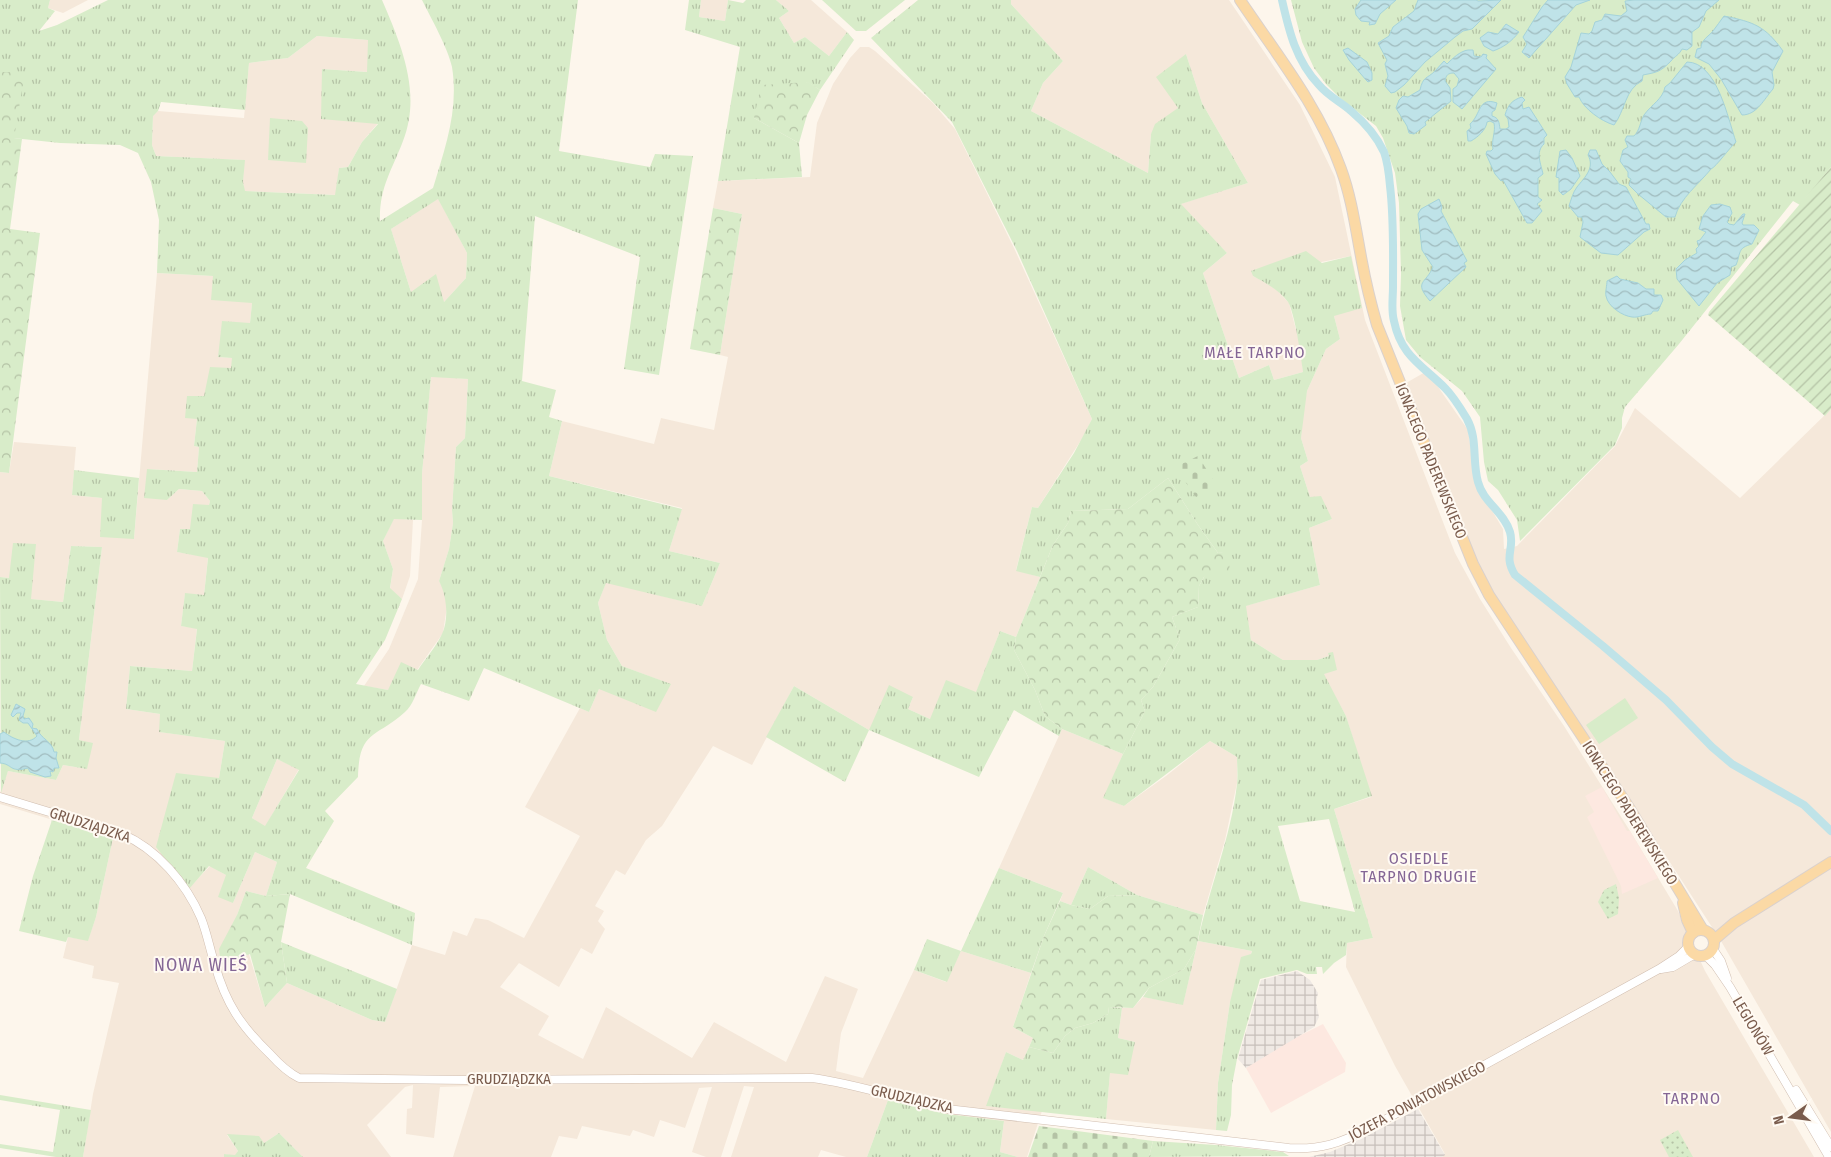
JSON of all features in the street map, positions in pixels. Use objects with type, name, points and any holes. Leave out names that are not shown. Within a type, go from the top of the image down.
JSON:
[{"type":"main road","name":"IGNACEGO PADEREWSKIEGO","points":[[1240,0],[1303,91],[1332,145],[1350,199],[1366,284],[1377,325],[1473,564],[1489,595],[1630,809],[1682,897],[1687,920],[1702,942]]},
{"type":"main road","name":"JÓZEFA PONIATOWSKIEGO","points":[[1702,942],[1831,862]]},
{"type":"street","name":"GRUDZIĄDZKA","points":[[0,797],[122,834],[136,840],[159,858],[185,891],[201,917],[221,985],[239,1020],[249,1033],[288,1072],[299,1078],[467,1080],[812,1078],[853,1085],[916,1103],[947,1109],[1154,1132]]},
{"type":"street","name":"JÓZEFA PONIATOWSKIEGO","points":[[1154,1132],[1300,1148],[1319,1148],[1341,1142],[1659,969],[1702,942]]},
{"type":"street","name":"LEGIONÓW","points":[[1702,942],[1777,1065],[1829,1157]]},
{"type":"street","name":"LEGIONÓW","points":[[1777,1065],[1811,1112],[1831,1147]]},
{"type":"shaded area","points":[[50,0],[88,0],[63,13],[48,8]]},
{"type":"shaded area","points":[[701,0],[728,0],[725,21],[699,17]]},
{"type":"shaded area","points":[[776,0],[811,0],[847,32],[829,56],[805,37],[794,43],[779,18],[789,11]]},
{"type":"shaded area","points":[[1011,0],[1229,0],[1300,105],[1335,177],[1365,320],[1455,553],[1480,599],[1564,726],[1678,911],[1705,971],[1814,1157],[1442,1157],[1445,1154],[1395,1066],[1346,967],[1347,943],[1373,938],[1334,809],[1371,797],[1346,716],[1323,674],[1329,656],[1317,660],[1283,660],[1251,640],[1245,606],[1320,585],[1309,528],[1332,519],[1310,497],[1300,466],[1308,461],[1301,438],[1303,408],[1307,391],[1326,349],[1340,339],[1334,316],[1351,256],[1253,276],[1273,286],[1289,303],[1301,349],[1303,372],[1274,380],[1269,365],[1239,378],[1203,273],[1227,253],[1180,204],[1248,183],[1202,103],[1186,54],[1178,108],[1151,134],[1148,173],[1031,111],[1043,83],[1063,61],[1011,4]]},
{"type":"shaded area","points":[[317,36],[368,40],[368,72],[322,69],[378,123],[362,142],[348,167],[339,168],[336,195],[244,191],[244,160],[156,156],[152,145],[153,115],[158,111],[244,118],[249,63],[288,58]]},
{"type":"shaded area","points":[[860,47],[869,47],[875,51],[933,103],[955,129],[1014,248],[1092,419],[1083,437],[1038,508],[1032,507],[1016,570],[1040,577],[1016,637],[1000,631],[976,693],[930,719],[908,709],[913,697],[869,730],[794,686],[752,765],[713,746],[662,826],[646,840],[625,875],[616,870],[595,906],[604,911],[598,921],[605,929],[592,954],[581,948],[559,987],[519,963],[500,987],[549,1016],[538,1035],[583,1059],[606,1007],[692,1058],[714,1022],[786,1062],[825,976],[858,989],[841,1033],[836,1071],[863,1078],[914,970],[946,982],[961,951],[1031,973],[1013,1027],[1033,1038],[1023,1060],[1006,1052],[987,1106],[1042,1111],[1027,1157],[1018,1157],[1000,1152],[1004,1121],[947,1114],[888,1100],[867,1157],[846,1157],[821,1150],[818,1157],[731,1157],[754,1087],[744,1086],[721,1157],[706,1157],[692,1152],[712,1087],[699,1088],[685,1128],[660,1120],[654,1137],[633,1130],[630,1136],[582,1126],[577,1139],[559,1136],[551,1157],[453,1157],[475,1086],[440,1087],[434,1138],[406,1134],[407,1109],[412,1108],[413,1085],[405,1087],[367,1125],[391,1157],[303,1157],[279,1133],[264,1143],[227,1135],[238,1151],[235,1156],[224,1154],[224,1157],[83,1157],[93,1094],[119,983],[92,978],[94,966],[63,958],[68,937],[88,940],[96,917],[113,838],[0,804],[0,793],[8,771],[56,780],[63,765],[87,769],[79,740],[102,547],[71,546],[63,602],[30,599],[35,544],[9,578],[0,577],[0,472],[9,473],[14,442],[76,447],[72,495],[102,498],[134,539],[157,273],[213,276],[252,303],[250,323],[218,357],[233,358],[232,368],[204,396],[197,419],[194,446],[199,447],[197,472],[148,469],[167,500],[179,489],[202,491],[210,501],[190,530],[180,529],[177,552],[208,557],[204,595],[185,594],[181,626],[197,628],[192,671],[130,666],[126,709],[160,714],[160,732],[225,741],[219,778],[189,888],[210,866],[226,875],[233,903],[255,852],[277,862],[266,896],[246,891],[237,915],[265,1007],[287,983],[372,1020],[385,1022],[412,945],[445,955],[453,931],[467,936],[475,918],[488,920],[524,938],[580,836],[525,807],[580,708],[589,712],[599,689],[670,684],[622,666],[607,640],[598,603],[606,582],[702,606],[720,563],[669,551],[682,508],[549,476],[562,421],[654,444],[661,418],[714,430],[728,357],[720,355],[742,214],[713,208],[718,181],[810,177],[817,123],[833,84],[850,58]]},
{"type":"shaded area","points":[[438,198],[467,253],[466,278],[444,302],[411,292],[391,229]]},
{"type":"shaded area","points":[[1427,371],[1468,430],[1476,484],[1503,529],[1504,549],[1517,546],[1615,446],[1635,408],[1740,498],[1831,409],[1831,1132],[1721,941],[1549,676],[1506,614],[1483,573],[1469,543],[1406,383]]},
{"type":"shaded area","points":[[431,376],[468,379],[465,438],[456,447],[452,510],[453,523],[449,549],[439,581],[445,592],[447,606],[443,633],[417,670],[388,690],[364,686],[389,649],[418,579],[422,520],[422,474]]},
{"type":"shaded area","points":[[394,518],[413,520],[410,576],[402,599],[390,589],[393,569],[383,541]]},
{"type":"shaded area","points":[[1062,729],[1123,754],[1104,798],[1124,806],[1210,741],[1237,757],[1237,783],[1225,840],[1203,915],[1137,895],[1088,867],[1071,905],[1060,901],[1063,893],[999,868]]},
{"type":"shaded area","points":[[277,759],[299,769],[265,827],[252,818]]},
{"type":"shaded area","points":[[1602,787],[1627,831],[1630,831],[1658,878],[1622,894],[1621,886],[1587,817],[1594,812],[1585,796]]},
{"type":"shaded area","points":[[1198,941],[1252,951],[1230,1002],[1218,1083],[1216,1130],[1106,1119],[1110,1072],[1135,1042],[1118,1038],[1122,1008],[1133,1008],[1143,997],[1183,1004]]},
{"type":"shaded area","points":[[1297,971],[1310,980],[1318,993],[1316,1002],[1319,1017],[1314,1027],[1246,1068],[1238,1059],[1261,980]]},
{"type":"shaded area","points":[[1323,1024],[1346,1063],[1345,1072],[1271,1113],[1246,1068],[1283,1044]]},
{"type":"shaded area","points":[[1418,1109],[1445,1155],[1442,1157],[1309,1157],[1330,1152],[1363,1138]]},
{"type":"green space","points":[[0,0],[50,0],[48,8],[55,11],[39,31],[57,25],[108,0],[382,0],[396,34],[407,69],[410,105],[403,141],[384,189],[380,221],[433,188],[450,129],[454,98],[452,67],[443,42],[422,0],[578,0],[559,151],[650,167],[655,154],[693,156],[659,375],[624,369],[640,257],[535,216],[522,381],[556,390],[549,417],[562,421],[549,476],[682,509],[669,551],[720,563],[702,606],[606,583],[598,603],[607,640],[622,666],[671,684],[656,712],[599,689],[589,712],[484,668],[469,701],[421,684],[408,709],[371,736],[366,742],[359,761],[358,777],[325,811],[334,821],[306,868],[415,913],[412,945],[290,894],[266,896],[277,862],[255,852],[233,903],[218,897],[226,875],[209,866],[189,889],[156,847],[176,773],[219,778],[225,741],[159,732],[160,714],[126,709],[130,666],[192,671],[197,629],[181,626],[185,593],[204,595],[208,558],[177,552],[180,529],[190,529],[193,504],[209,505],[210,501],[202,491],[179,489],[167,500],[144,498],[147,469],[197,472],[199,447],[194,446],[197,419],[185,418],[187,396],[204,396],[210,367],[231,368],[232,358],[218,357],[222,321],[250,323],[252,303],[211,300],[213,276],[157,273],[159,220],[151,182],[138,153],[120,145],[60,143],[13,138],[24,73],[0,72]],"holes":[[[317,36],[368,40],[367,72],[322,69],[321,119],[378,124],[362,142],[348,167],[339,168],[335,195],[245,191],[243,182],[245,160],[156,156],[152,145],[153,116],[158,111],[161,102],[245,110],[249,63],[288,58]],[[438,199],[467,253],[466,278],[444,302],[436,274],[411,292],[391,229]],[[431,377],[468,379],[465,438],[456,447],[452,510],[453,523],[449,549],[439,581],[444,594],[446,608],[446,622],[442,634],[418,670],[401,662],[388,690],[356,684],[385,640],[402,599],[390,588],[393,569],[383,541],[394,519],[422,520],[422,474]],[[277,759],[299,770],[265,826],[252,818]]]},
{"type":"green space","points":[[689,0],[701,0],[699,17],[725,21],[728,0],[743,3],[746,0],[776,0],[789,11],[779,18],[794,43],[805,37],[829,56],[847,32],[854,40],[820,90],[807,82],[754,118],[799,143],[802,177],[718,181],[740,47],[685,30]]},
{"type":"green space","points":[[822,0],[905,0],[866,31],[856,31]]},
{"type":"green space","points":[[918,0],[1011,0],[1011,4],[1063,61],[1043,83],[1031,111],[1148,173],[1151,134],[1155,124],[1178,108],[1156,77],[1186,54],[1202,103],[1248,183],[1181,204],[1227,253],[1203,273],[1239,378],[1269,365],[1274,380],[1303,372],[1295,325],[1288,302],[1276,290],[1253,276],[1251,271],[1306,251],[1322,263],[1351,256],[1362,308],[1334,316],[1340,339],[1326,349],[1307,391],[1301,438],[1308,461],[1300,466],[1310,497],[1321,496],[1332,519],[1309,528],[1320,585],[1246,606],[1251,640],[1283,660],[1317,660],[1329,656],[1328,653],[1333,652],[1337,670],[1324,674],[1346,716],[1372,796],[1334,809],[1373,938],[1347,943],[1346,955],[1323,974],[1322,967],[1316,967],[1317,974],[1307,974],[1297,970],[1260,979],[1237,1059],[1232,1085],[1231,1115],[1227,1131],[1216,1130],[1218,1083],[1230,1002],[1241,957],[1251,954],[1252,951],[1198,941],[1230,824],[1237,784],[1237,757],[1210,741],[1124,806],[1103,798],[1145,711],[1141,700],[1153,687],[1180,639],[1172,617],[1198,607],[1199,586],[1204,577],[1228,552],[1218,553],[1168,478],[1128,509],[1071,511],[1068,523],[1053,545],[1040,577],[1016,571],[1032,507],[1038,508],[1074,453],[1092,419],[1017,251],[952,122],[871,38]],"holes":[[[1329,819],[1355,912],[1300,901],[1278,826]]]},
{"type":"green space","points":[[1291,0],[1831,0],[1831,167],[1800,205],[1793,201],[1679,344],[1625,407],[1622,428],[1615,445],[1520,541],[1517,520],[1498,490],[1488,481],[1484,462],[1480,417],[1462,391],[1420,357],[1406,340],[1400,306],[1399,203],[1395,173],[1383,138],[1376,126],[1341,99],[1314,68],[1302,42]]},
{"type":"green space","points":[[0,72],[25,72],[14,138],[22,139],[10,229],[40,233],[9,473],[0,472]]},
{"type":"green space","points":[[808,82],[820,90],[807,115],[799,143],[754,118],[761,85]]},
{"type":"green space","points":[[270,118],[302,121],[308,128],[306,163],[268,160]]},
{"type":"green space","points":[[1831,167],[1831,409],[1825,416],[1708,315]]},
{"type":"green space","points":[[713,208],[742,214],[720,355],[690,349]]},
{"type":"green space","points":[[1198,456],[1217,486],[1196,497],[1175,467]]},
{"type":"green space","points":[[74,470],[139,478],[134,539],[100,537],[102,498],[72,495]]},
{"type":"green space","points":[[1168,478],[1218,553],[1228,551],[1230,572],[1204,577],[1199,586],[1198,607],[1172,617],[1180,639],[1153,687],[1141,700],[1145,711],[1123,754],[1062,729],[1045,716],[1035,690],[1014,650],[1016,637],[1053,545],[1068,523],[1071,511],[1128,509]]},
{"type":"green space","points":[[13,543],[36,544],[31,599],[63,602],[71,546],[102,547],[79,740],[93,743],[87,769],[63,765],[56,780],[8,771],[1,793],[0,577],[9,578]]},
{"type":"green space","points":[[1000,631],[1016,637],[1014,650],[1035,690],[1045,716],[1062,729],[1059,736],[1014,710],[979,777],[869,730],[889,685],[913,697],[908,709],[930,719],[946,680],[976,692]]},
{"type":"green space","points":[[794,686],[869,730],[845,782],[766,737]]},
{"type":"green space","points":[[1625,698],[1638,718],[1599,744],[1586,725]]},
{"type":"green space","points":[[52,820],[113,838],[96,917],[88,941],[68,937],[66,942],[19,931],[33,876]]},
{"type":"green space","points":[[1088,867],[1137,895],[1108,896],[1090,909],[1071,905]]},
{"type":"green space","points":[[999,868],[1063,893],[1044,936],[1031,973],[961,951]]},
{"type":"green space","points":[[1616,884],[1619,898],[1618,914],[1608,919],[1598,902],[1604,890]]},
{"type":"green space","points":[[246,891],[266,896],[290,894],[281,942],[287,983],[265,1007],[250,954],[221,965],[219,949],[237,915]]},
{"type":"green space","points":[[1137,895],[1203,915],[1196,949],[1184,969],[1149,988],[1133,1008],[1109,1007],[1108,1014],[1093,1023],[1075,1028],[1065,1036],[1053,1053],[1029,1047],[1033,1038],[1013,1027],[1044,936],[1060,901],[1090,909],[1108,896]]},
{"type":"green space","points":[[927,939],[961,951],[947,982],[914,970]]},
{"type":"green space","points":[[281,942],[397,989],[385,1022],[372,1020],[287,983]]},
{"type":"green space","points":[[1196,949],[1183,1005],[1143,997],[1149,988],[1184,969]]},
{"type":"green space","points":[[1109,1007],[1122,1008],[1118,1038],[1135,1042],[1128,1075],[1110,1073],[1106,1119],[986,1106],[1006,1052],[1023,1060],[1029,1047],[1053,1053],[1065,1036],[1075,1028],[1093,1023],[1108,1014]]},
{"type":"green space","points":[[0,1095],[91,1110],[83,1157],[56,1157],[0,1148],[0,1144],[53,1152],[60,1110],[0,1100]]},
{"type":"green space","points":[[888,1100],[947,1114],[1004,1121],[1000,1152],[1018,1157],[867,1157]]},
{"type":"green space","points":[[1039,1126],[1153,1141],[1149,1157],[1028,1157]]},
{"type":"green space","points":[[1678,1130],[1693,1157],[1669,1157],[1660,1140]]},
{"type":"green space","points":[[279,1133],[303,1157],[224,1157],[224,1154],[235,1155],[238,1151],[227,1134],[259,1136],[264,1143]]},
{"type":"green space","points":[[1153,1141],[1283,1152],[1289,1156],[1149,1157]]},
{"type":"water","points":[[1361,0],[1396,0],[1380,14],[1375,24],[1369,25],[1370,22],[1361,21],[1356,15],[1355,9]]},
{"type":"water","points":[[1418,0],[1501,0],[1472,29],[1463,31],[1455,37],[1425,62],[1404,85],[1391,93],[1385,86],[1388,76],[1385,64],[1387,60],[1378,43],[1389,36],[1393,27],[1414,11]]},
{"type":"water","points":[[1548,0],[1590,0],[1576,5],[1529,58],[1522,52],[1527,44],[1523,37]]},
{"type":"water","points":[[1719,0],[1706,11],[1699,27],[1692,32],[1692,46],[1687,50],[1682,49],[1667,65],[1656,72],[1643,75],[1642,81],[1632,89],[1614,125],[1594,114],[1579,97],[1575,97],[1565,77],[1571,67],[1581,33],[1589,34],[1595,22],[1602,20],[1605,14],[1621,16],[1627,11],[1625,1]]},
{"type":"water","points":[[1724,16],[1743,20],[1758,26],[1783,51],[1772,72],[1773,89],[1756,109],[1747,114],[1742,115],[1721,79],[1709,64],[1695,57],[1697,49],[1701,48],[1703,41]]},
{"type":"water","points":[[1506,24],[1519,32],[1513,39],[1493,51],[1484,46],[1480,38],[1488,32],[1498,34]]},
{"type":"water","points":[[1348,48],[1367,62],[1372,73],[1372,80],[1368,82],[1349,60],[1343,50]]},
{"type":"water","points":[[1473,50],[1474,56],[1481,57],[1483,54],[1487,55],[1486,58],[1496,69],[1462,109],[1453,102],[1453,89],[1457,86],[1459,79],[1454,73],[1450,73],[1445,81],[1450,88],[1451,101],[1425,122],[1426,125],[1414,134],[1409,133],[1396,108],[1399,100],[1403,96],[1408,97],[1420,90],[1424,80],[1444,61],[1447,64],[1459,54]]},
{"type":"water","points":[[1687,62],[1697,64],[1714,81],[1720,93],[1736,142],[1685,197],[1675,217],[1666,217],[1629,185],[1631,179],[1628,177],[1628,172],[1620,161],[1623,150],[1628,147],[1625,140],[1627,136],[1634,136],[1636,134],[1644,115]]},
{"type":"water","points":[[1522,97],[1525,100],[1522,103],[1523,109],[1529,107],[1547,135],[1544,138],[1544,144],[1539,154],[1543,174],[1538,178],[1538,197],[1542,200],[1537,204],[1542,211],[1532,223],[1527,223],[1503,180],[1501,181],[1495,174],[1486,154],[1487,151],[1493,149],[1494,123],[1487,122],[1481,133],[1471,141],[1468,141],[1467,131],[1471,128],[1470,124],[1480,107],[1486,102],[1497,103],[1492,116],[1499,122],[1500,129],[1506,129],[1509,127],[1508,119],[1505,115],[1508,108],[1513,101]]},
{"type":"water","points":[[1566,150],[1580,176],[1571,189],[1563,195],[1559,191],[1559,178],[1556,177],[1560,151]]},
{"type":"water","points":[[1590,150],[1596,150],[1602,164],[1619,184],[1626,187],[1646,224],[1649,224],[1650,229],[1618,255],[1601,253],[1580,237],[1582,217],[1578,217],[1569,206],[1574,191],[1590,168],[1588,155]]},
{"type":"water","points":[[1439,199],[1442,207],[1441,211],[1467,261],[1464,263],[1466,267],[1430,301],[1422,290],[1422,283],[1433,267],[1422,250],[1418,214],[1421,209]]},
{"type":"water","points":[[1720,204],[1730,207],[1732,213],[1727,222],[1729,224],[1734,225],[1745,214],[1743,225],[1754,225],[1759,230],[1752,244],[1744,247],[1740,252],[1736,265],[1731,267],[1730,275],[1717,283],[1699,306],[1677,279],[1676,269],[1685,260],[1697,253],[1696,249],[1699,246],[1697,241],[1706,232],[1699,229],[1703,216],[1711,205]]},
{"type":"water","points":[[1617,276],[1620,279],[1638,283],[1646,289],[1654,289],[1654,295],[1661,295],[1663,300],[1658,311],[1637,317],[1620,313],[1610,304],[1606,296],[1607,281]]},
{"type":"water","points":[[16,704],[25,709],[24,719],[29,718],[33,724],[32,728],[37,729],[51,745],[54,752],[57,752],[56,758],[59,768],[54,768],[53,772],[50,771],[51,776],[45,777],[30,772],[28,768],[14,769],[0,763],[0,734],[4,732],[16,739],[25,741],[29,741],[37,736],[28,723],[23,723],[19,720],[21,713],[17,713],[13,717],[11,715]]},
{"type":"waterway","points":[[1282,0],[1291,34],[1304,66],[1330,96],[1351,111],[1365,125],[1384,152],[1391,198],[1393,236],[1392,309],[1397,333],[1407,352],[1448,392],[1467,419],[1473,434],[1478,482],[1484,495],[1503,519],[1510,532],[1509,558],[1515,575],[1666,700],[1712,747],[1732,764],[1804,805],[1831,831]]},
{"type":"district","name":"MAŁE TARPNO","points":[[1255,352]]},
{"type":"district","name":"OSIEDLE TARPNO DRUGIE","points":[[1419,867]]},
{"type":"district","name":"NOWA WIEŚ","points":[[201,965]]},
{"type":"district","name":"TARPNO","points":[[1692,1098]]}]
